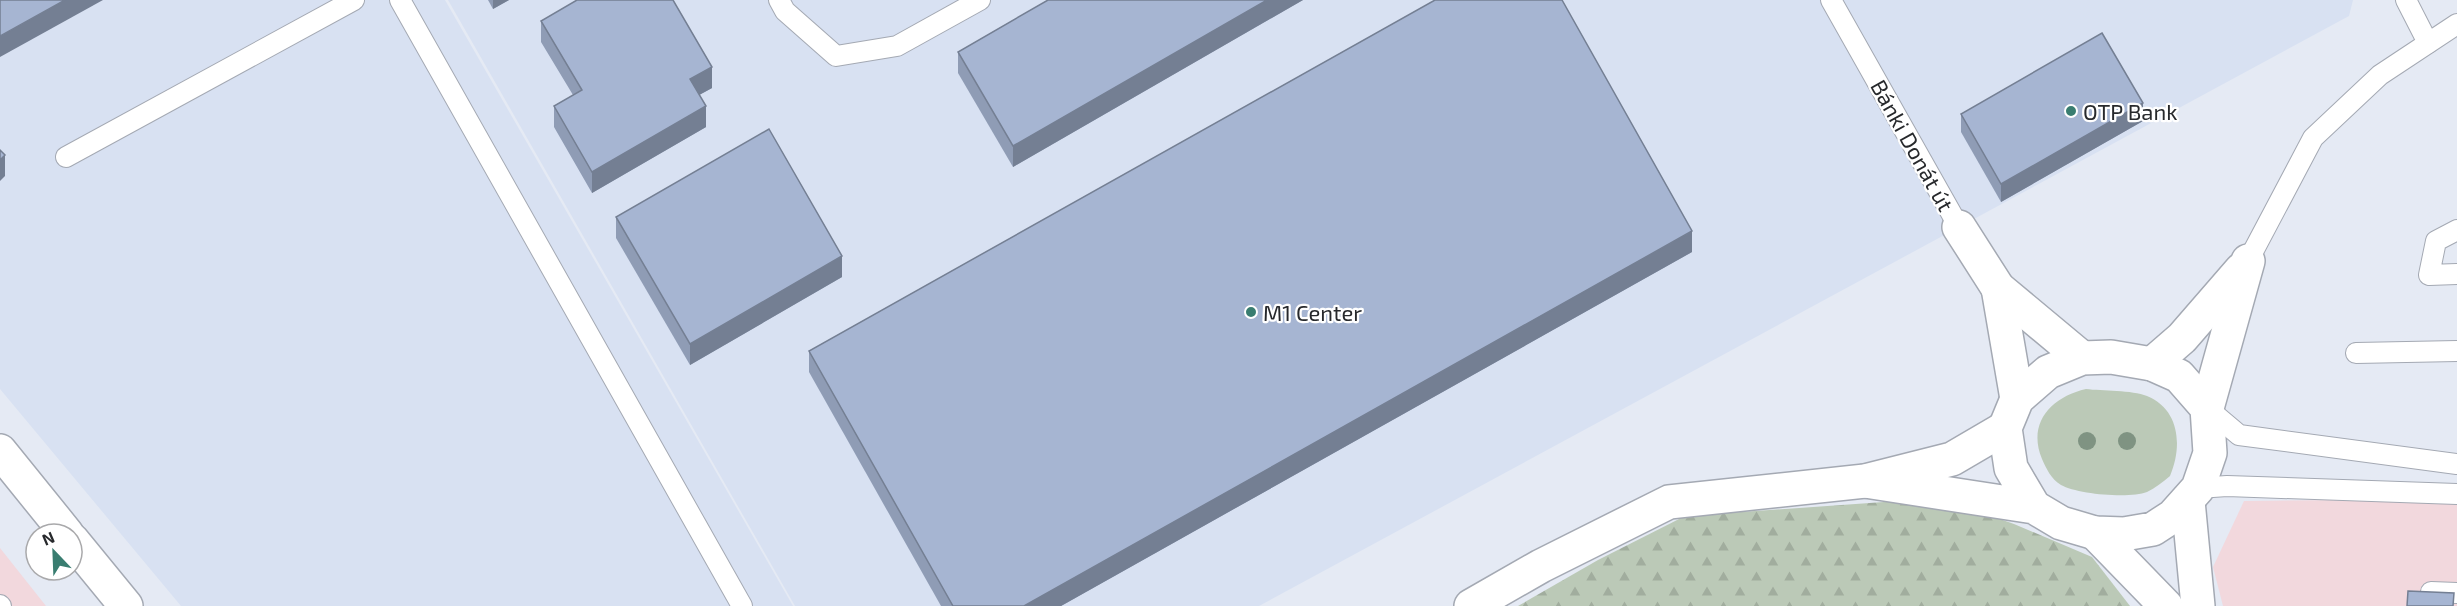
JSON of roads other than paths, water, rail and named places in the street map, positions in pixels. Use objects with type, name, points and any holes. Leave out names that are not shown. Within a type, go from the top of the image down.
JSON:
[{"type":"street","name":"Bánki Donát út","points":[[1959,227],[1998,288],[2082,358]]},
{"type":"street","points":[[2152,364],[2182,338],[2248,261]]},
{"type":"street","points":[[1865,481],[2034,507],[2061,522],[2095,533],[2124,534],[2153,529],[2173,516],[2193,495],[2210,453],[2206,408],[2248,261]]},
{"type":"street","name":"Bánki Donát út","points":[[1998,288],[2017,399]]},
{"type":"street","points":[[2034,507],[2011,468],[2005,428],[2017,399],[2048,372],[2082,358],[2111,357],[2152,364],[2179,376],[2206,408]]},
{"type":"street","points":[[1471,606],[1541,566],[1669,502],[1865,481],[1952,459],[2005,428]]},
{"type":"street","points":[[0,452],[57,522]]},
{"type":"street","points":[[2193,495],[2198,606]]},
{"type":"street","points":[[2095,533],[2166,606]]},
{"type":"street","points":[[84,555],[126,606]]},
{"type":"lane","points":[[66,157],[354,0]]},
{"type":"lane","points":[[400,0],[742,606]]},
{"type":"lane","points":[[779,0],[785,11],[836,56],[897,46],[980,0]]},
{"type":"lane","name":"Bánki Donát út","points":[[1831,0],[1959,227]]},
{"type":"lane","points":[[2406,0],[2428,43]]},
{"type":"lane","points":[[2248,261],[2313,138],[2380,75],[2457,24]]},
{"type":"lane","points":[[2457,230],[2436,242],[2428,275],[2457,274]]},
{"type":"lane","points":[[2356,353],[2457,351]]},
{"type":"lane","points":[[2206,408],[2239,435],[2457,464]]},
{"type":"lane","points":[[2193,495],[2227,486],[2457,494]]},
{"type":"lane","points":[[2430,606],[2431,592],[2457,593]]},
{"type":"place","name":"OTP Bank","points":[[2071,111]]},
{"type":"place","name":"M1 Center","points":[[1251,312]]}]
